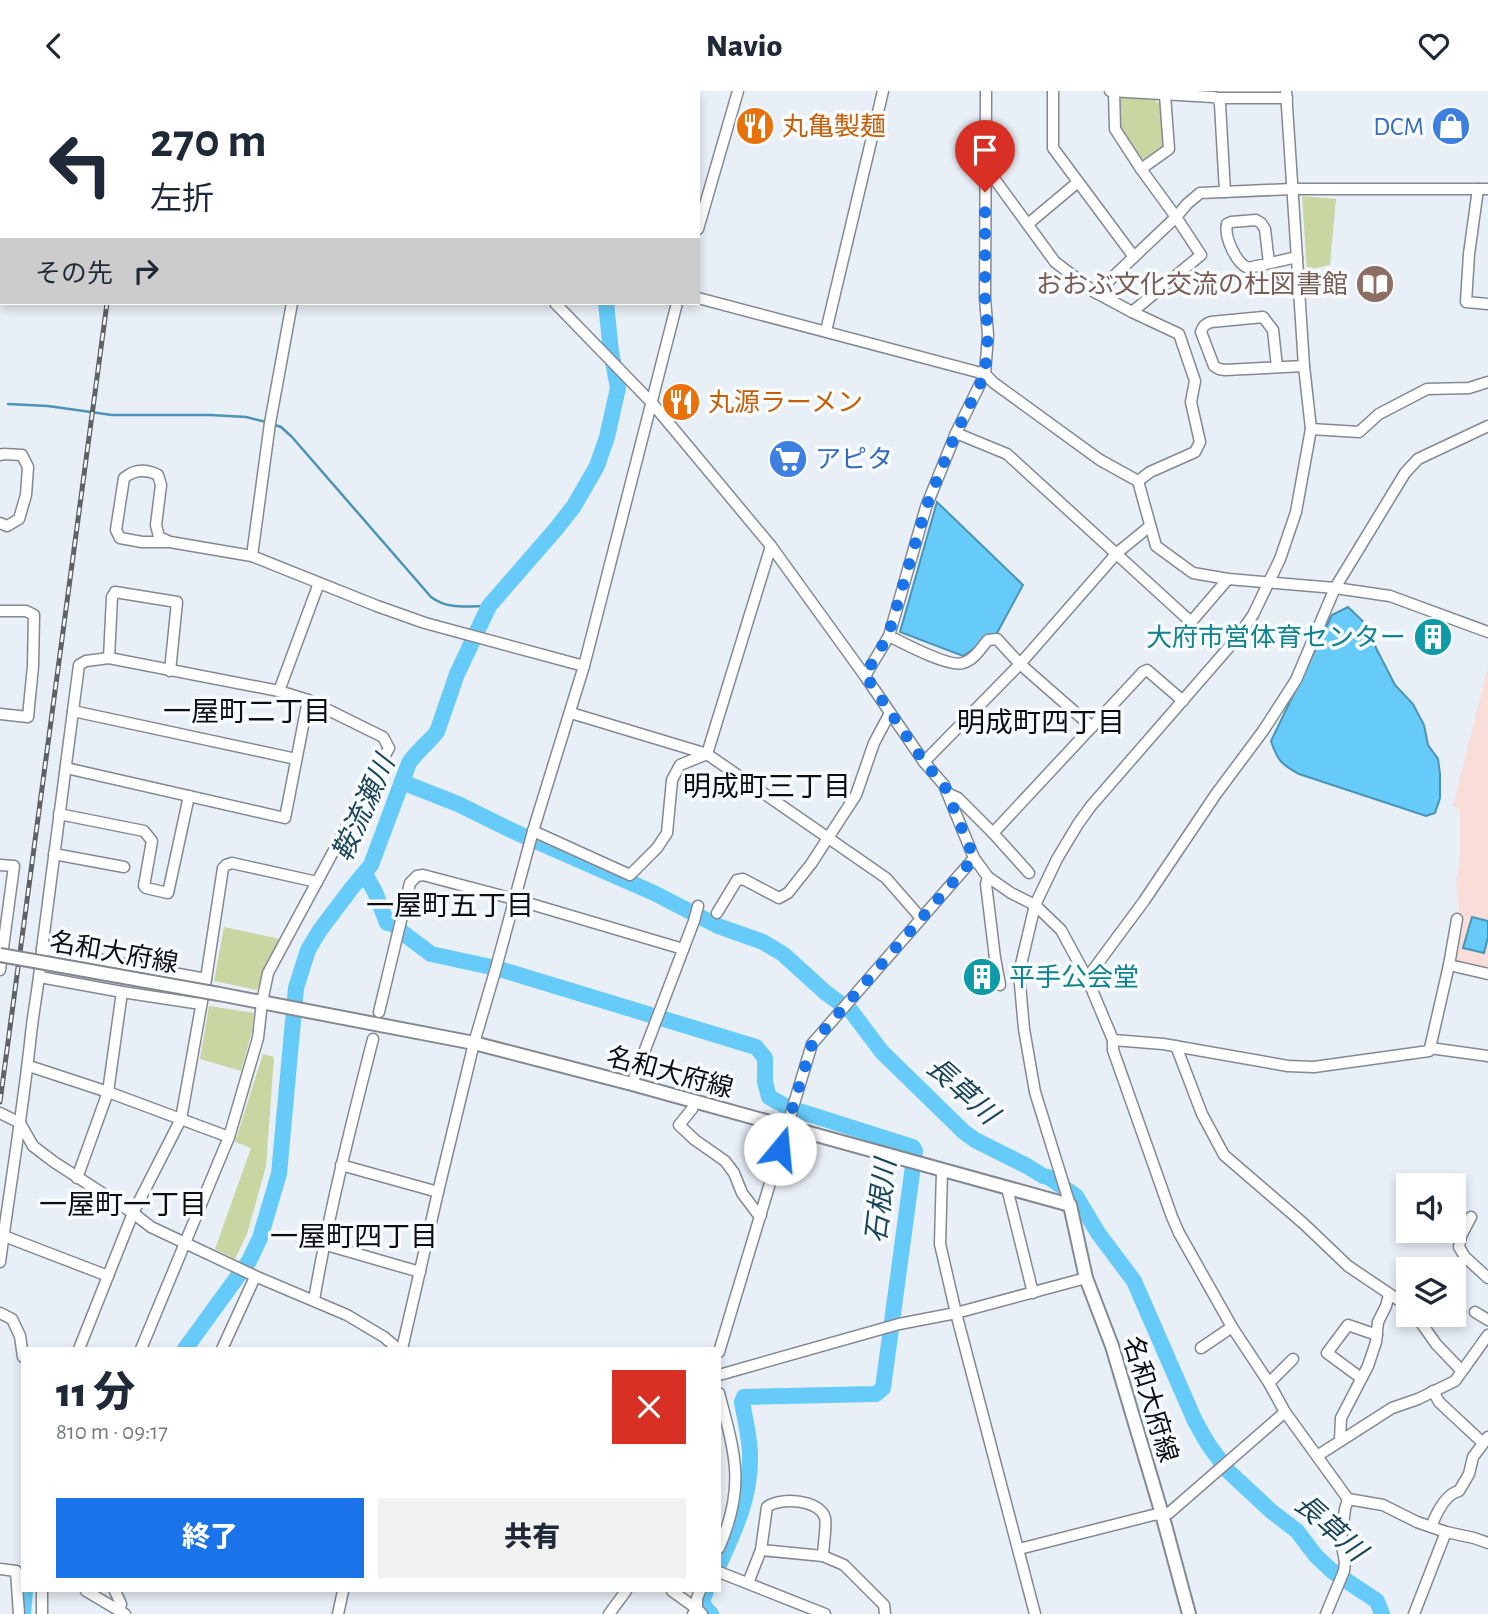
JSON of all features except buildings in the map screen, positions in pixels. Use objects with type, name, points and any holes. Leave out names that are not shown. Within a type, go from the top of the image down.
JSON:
[{"type":"main road","name":"名和大府線","points":[[0,955],[265,1002],[474,1043],[632,1084],[942,1171],[1068,1201],[1086,1278],[1112,1346],[1189,1614]]},
{"type":"street","points":[[700,222],[738,91]]},
{"type":"street","points":[[826,331],[883,91]]},
{"type":"street","points":[[865,675],[888,636],[926,507],[956,433],[985,374],[988,335],[985,298],[986,91]]},
{"type":"street","points":[[1053,91],[1053,148],[1134,257]]},
{"type":"street","points":[[1068,1201],[1035,1092],[1024,1030],[1020,973],[1035,905],[1051,870],[1091,806],[1184,701],[1253,615],[1280,559],[1296,512],[1311,429],[1304,366],[1287,95],[1218,98],[1108,91]]},
{"type":"street","points":[[1114,92],[1115,129],[1201,255],[1132,312]]},
{"type":"street","points":[[1141,169],[1169,149],[1165,95]]},
{"type":"street","points":[[1218,98],[1225,192]]},
{"type":"street","points":[[985,165],[1055,262],[1096,293],[1178,334],[1195,381],[1191,402],[1200,442],[1195,452],[1150,472],[1138,481]]},
{"type":"street","points":[[1028,224],[1078,182]]},
{"type":"street","points":[[1096,293],[1200,193],[1292,189],[1483,189],[1469,254],[1466,302],[1488,305]]},
{"type":"street","points":[[1269,263],[1265,229],[1261,223],[1256,220],[1227,224],[1225,232],[1238,262],[1243,266],[1248,268],[1297,257]]},
{"type":"street","points":[[700,299],[985,374],[1100,460],[1138,481],[1156,546],[1193,573],[1391,596],[1488,632]]},
{"type":"street","points":[[252,556],[270,423],[292,305]]},
{"type":"street","points":[[557,305],[652,403],[771,545],[924,762],[944,785],[974,858],[988,877],[1035,905],[1061,930],[1087,978],[1113,1040],[1113,1050],[1171,1217],[1232,1327],[1285,1412],[1348,1499],[1383,1504],[1417,1522],[1488,1543]]},
{"type":"street","points":[[401,1347],[474,1043],[533,831],[584,666],[676,305]]},
{"type":"street","points":[[1277,367],[1273,330],[1263,317],[1211,321],[1203,327],[1201,332],[1214,366],[1219,369],[1225,370],[1304,366]]},
{"type":"street","points":[[1311,429],[1359,432],[1379,414],[1427,389],[1469,388],[1488,382]]},
{"type":"street","points":[[1087,978],[1144,901],[1296,680],[1335,588],[1405,473],[1418,459],[1488,426]]},
{"type":"street","points":[[956,433],[1007,454],[1191,622],[1228,579]]},
{"type":"street","points":[[0,455],[22,455],[28,467],[26,495],[19,519],[7,526],[0,523]]},
{"type":"street","points":[[170,542],[159,537],[156,525],[161,485],[158,475],[149,470],[131,472],[124,478],[116,530],[120,538],[142,542],[170,542],[252,556],[377,606],[584,666]]},
{"type":"street","points":[[924,762],[1020,664],[1117,554],[1150,526]]},
{"type":"street","points":[[708,754],[771,545]]},
{"type":"street","points":[[279,691],[319,583]]},
{"type":"street","points":[[109,658],[112,597],[115,592],[177,602],[170,671]]},
{"type":"street","points":[[0,611],[26,611],[34,615],[34,634],[28,717],[0,715]]},
{"type":"street","points":[[888,636],[956,664],[974,657],[988,640],[996,639],[1020,664],[1092,727]]},
{"type":"street","points":[[0,1262],[29,1066],[31,1032],[79,665],[86,661],[109,658],[279,691],[308,700],[383,737],[390,748],[268,973],[258,1038],[229,1137],[142,1347]]},
{"type":"street","points":[[993,833],[1143,672],[1147,670],[1184,701]]},
{"type":"street","points":[[66,768],[285,818],[308,700]]},
{"type":"street","points":[[73,711],[296,759]]},
{"type":"street","points":[[570,713],[708,754],[886,878],[920,917]]},
{"type":"street","points":[[718,913],[737,880],[743,880],[779,898],[788,893],[811,864],[856,795],[874,743],[890,713]]},
{"type":"street","points":[[533,831],[630,875],[657,848],[667,833],[672,781],[680,765],[708,754]]},
{"type":"street","points":[[949,795],[958,798],[1029,873]]},
{"type":"street","points":[[60,814],[144,831],[152,841],[144,885],[146,888],[168,893],[189,796]]},
{"type":"street","points":[[54,854],[124,867]]},
{"type":"street","points":[[721,1347],[812,1044],[974,858]]},
{"type":"street","points":[[80,1347],[133,1213],[181,1119],[223,868],[232,863],[317,882]]},
{"type":"street","points":[[0,865],[14,866],[2,937],[0,970]]},
{"type":"street","points":[[379,1012],[410,883],[416,876],[423,875],[514,899],[683,949]]},
{"type":"street","points":[[988,877],[986,884],[1000,985]]},
{"type":"street","points":[[632,1084],[698,906]]},
{"type":"street","points":[[1113,1040],[1176,1046],[1288,1066],[1314,1067],[1429,1051],[1457,919]]},
{"type":"street","points":[[42,949],[206,979]]},
{"type":"street","points":[[1449,965],[1488,974]]},
{"type":"street","points":[[40,977],[201,1004]]},
{"type":"street","points":[[77,1178],[108,1092],[122,992]]},
{"type":"street","points":[[314,1300],[323,1244],[373,1039]]},
{"type":"street","points":[[1176,1046],[1202,1114],[1224,1155],[1311,1230],[1348,1266],[1396,1299]]},
{"type":"street","points":[[1430,1048],[1488,1056]]},
{"type":"street","points":[[29,1066],[229,1137]]},
{"type":"street","points":[[695,1102],[679,1125],[725,1161],[734,1173],[742,1193],[761,1215]]},
{"type":"street","points":[[0,1113],[20,1123],[33,1146],[151,1227],[255,1277],[347,1315],[397,1347]]},
{"type":"street","points":[[341,1165],[438,1192]]},
{"type":"street","points":[[942,1171],[940,1244],[1035,1614]]},
{"type":"street","points":[[1007,1188],[1033,1293]]},
{"type":"street","points":[[1471,1217],[1461,1236],[1459,1247],[1465,1257],[1488,1278]]},
{"type":"street","points":[[4,1236],[108,1276]]},
{"type":"street","points":[[323,1244],[420,1272]]},
{"type":"street","points":[[223,1347],[255,1277]]},
{"type":"street","points":[[721,1374],[899,1324],[956,1313],[1086,1278]]},
{"type":"street","points":[[1340,1441],[1341,1418],[1368,1366],[1376,1342],[1378,1322],[1389,1294]]},
{"type":"street","points":[[0,1313],[12,1319],[22,1347]]},
{"type":"street","points":[[1475,1313],[1488,1320]]},
{"type":"street","points":[[1361,1378],[1327,1353],[1348,1325],[1377,1335]]},
{"type":"street","points":[[1201,1348],[1232,1327]]},
{"type":"street","points":[[1424,1327],[1460,1369]]},
{"type":"street","points":[[1317,1456],[1392,1408],[1455,1381],[1488,1335]]},
{"type":"street","points":[[1269,1383],[1293,1359]]},
{"type":"street","points":[[1431,1527],[1447,1498],[1451,1493],[1459,1491],[1469,1474],[1473,1457],[1486,1440],[1439,1402],[1433,1391]]},
{"type":"street","points":[[721,1401],[734,1451],[736,1476],[736,1491],[721,1543]]},
{"type":"street","points":[[1018,1549],[1169,1513],[1285,1412]]},
{"type":"street","points":[[1326,1614],[1344,1571],[1341,1540],[1348,1499]]},
{"type":"street","points":[[748,1583],[761,1550],[767,1507],[772,1503],[801,1501],[820,1510],[825,1518],[823,1556]]},
{"type":"street","points":[[1414,1614],[1446,1532]]},
{"type":"street","points":[[761,1550],[823,1556],[844,1565],[884,1605],[885,1614]]},
{"type":"street","points":[[0,1569],[16,1571],[19,1614]]},
{"type":"street","points":[[721,1572],[825,1614]]},
{"type":"street","points":[[42,1592],[42,1614]]},
{"type":"street","points":[[88,1592],[117,1611],[121,1604],[115,1592]]},
{"type":"street","points":[[338,1614],[343,1592]]},
{"type":"street","points":[[609,1614],[625,1592]]},
{"type":"street","points":[[673,1592],[697,1612]]},
{"type":"street","points":[[697,1612],[700,1592]]},
{"type":"shaded area","points":[[1488,668],[1488,970],[1458,963],[1453,956],[1460,919],[1456,882],[1460,858],[1460,809],[1453,806]]},
{"type":"green space","points":[[1119,97],[1155,100],[1161,105],[1166,145],[1143,161],[1121,127]]},
{"type":"green space","points":[[1302,196],[1336,199],[1330,265],[1307,270]]},
{"type":"green space","points":[[224,927],[280,939],[257,990],[214,981]]},
{"type":"green space","points":[[209,1006],[254,1013],[241,1071],[200,1059]]},
{"type":"green space","points":[[263,1054],[274,1057],[266,1166],[247,1234],[235,1259],[215,1249],[251,1148],[235,1142]]},
{"type":"water","points":[[937,502],[1023,585],[997,633],[963,656],[900,632]]},
{"type":"water","points":[[1348,607],[1369,627],[1376,648],[1395,685],[1413,704],[1424,725],[1428,745],[1438,759],[1440,774],[1440,798],[1435,813],[1426,816],[1299,774],[1281,761],[1273,748],[1271,741],[1332,615]]},
{"type":"water","points":[[1472,917],[1488,921],[1484,953],[1463,948]]},
{"type":"waterway","name":"鞍流瀬川","points":[[186,1347],[249,1261],[260,1238],[279,1174],[296,988],[308,950],[320,930],[371,865],[409,763],[437,732],[457,674],[489,606],[574,506],[597,466],[607,437],[618,388],[606,305]]},
{"type":"waterway","points":[[8,404],[48,406],[112,415],[211,415],[246,417],[266,422]]},
{"type":"waterway","points":[[272,424],[281,427],[292,437],[431,597],[451,606],[489,606]]},
{"type":"waterway","name":"長草川","points":[[402,782],[458,804],[654,893],[718,926],[763,942],[783,954],[826,993],[851,1011],[882,1052],[964,1132],[1048,1177],[1076,1196],[1098,1233],[1134,1281],[1195,1421],[1227,1470],[1297,1531],[1316,1556],[1332,1571],[1377,1601],[1382,1614]]},
{"type":"waterway","name":"石根川","points":[[365,874],[387,923],[391,922],[431,954],[496,968],[756,1047],[765,1058],[765,1082],[769,1097],[787,1107],[913,1147],[915,1151],[883,1388],[876,1394],[744,1397],[742,1402],[750,1449],[750,1471],[745,1499],[721,1560]]},
{"type":"waterway","name":"鞍流瀬川","points":[[23,1614],[25,1592]]},
{"type":"waterway","name":"石根川","points":[[706,1592],[702,1601],[711,1614]]},
{"type":"railway","points":[[0,1102],[107,305]]},
{"type":"place","name":"丸亀製麺","points":[[755,126]]},
{"type":"place","name":"DCM","points":[[1451,126]]},
{"type":"place","name":"おおぶ文化交流の杜図書館","points":[[1375,284]]},
{"type":"place","name":"丸源ラーメン","points":[[681,402]]},
{"type":"place","name":"アピタ","points":[[788,459]]},
{"type":"place","name":"大府市営体育センター","points":[[1433,637]]},
{"type":"place","name":"平手公会堂","points":[[982,977]]},
{"type":"district","name":"一屋町二丁目","points":[[247,711]]},
{"type":"district","name":"明成町四丁目","points":[[1041,722]]},
{"type":"district","name":"明成町三丁目","points":[[767,786]]},
{"type":"district","name":"一屋町五丁目","points":[[450,905]]},
{"type":"district","name":"一屋町一丁目","points":[[123,1204]]},
{"type":"district","name":"一屋町四丁目","points":[[354,1236]]},
{"type":"route","points":[[780,1149],[812,1044],[974,858],[944,785],[924,762],[865,675],[888,636],[926,507],[956,433],[985,374],[988,335],[985,298],[985,192]]}]
